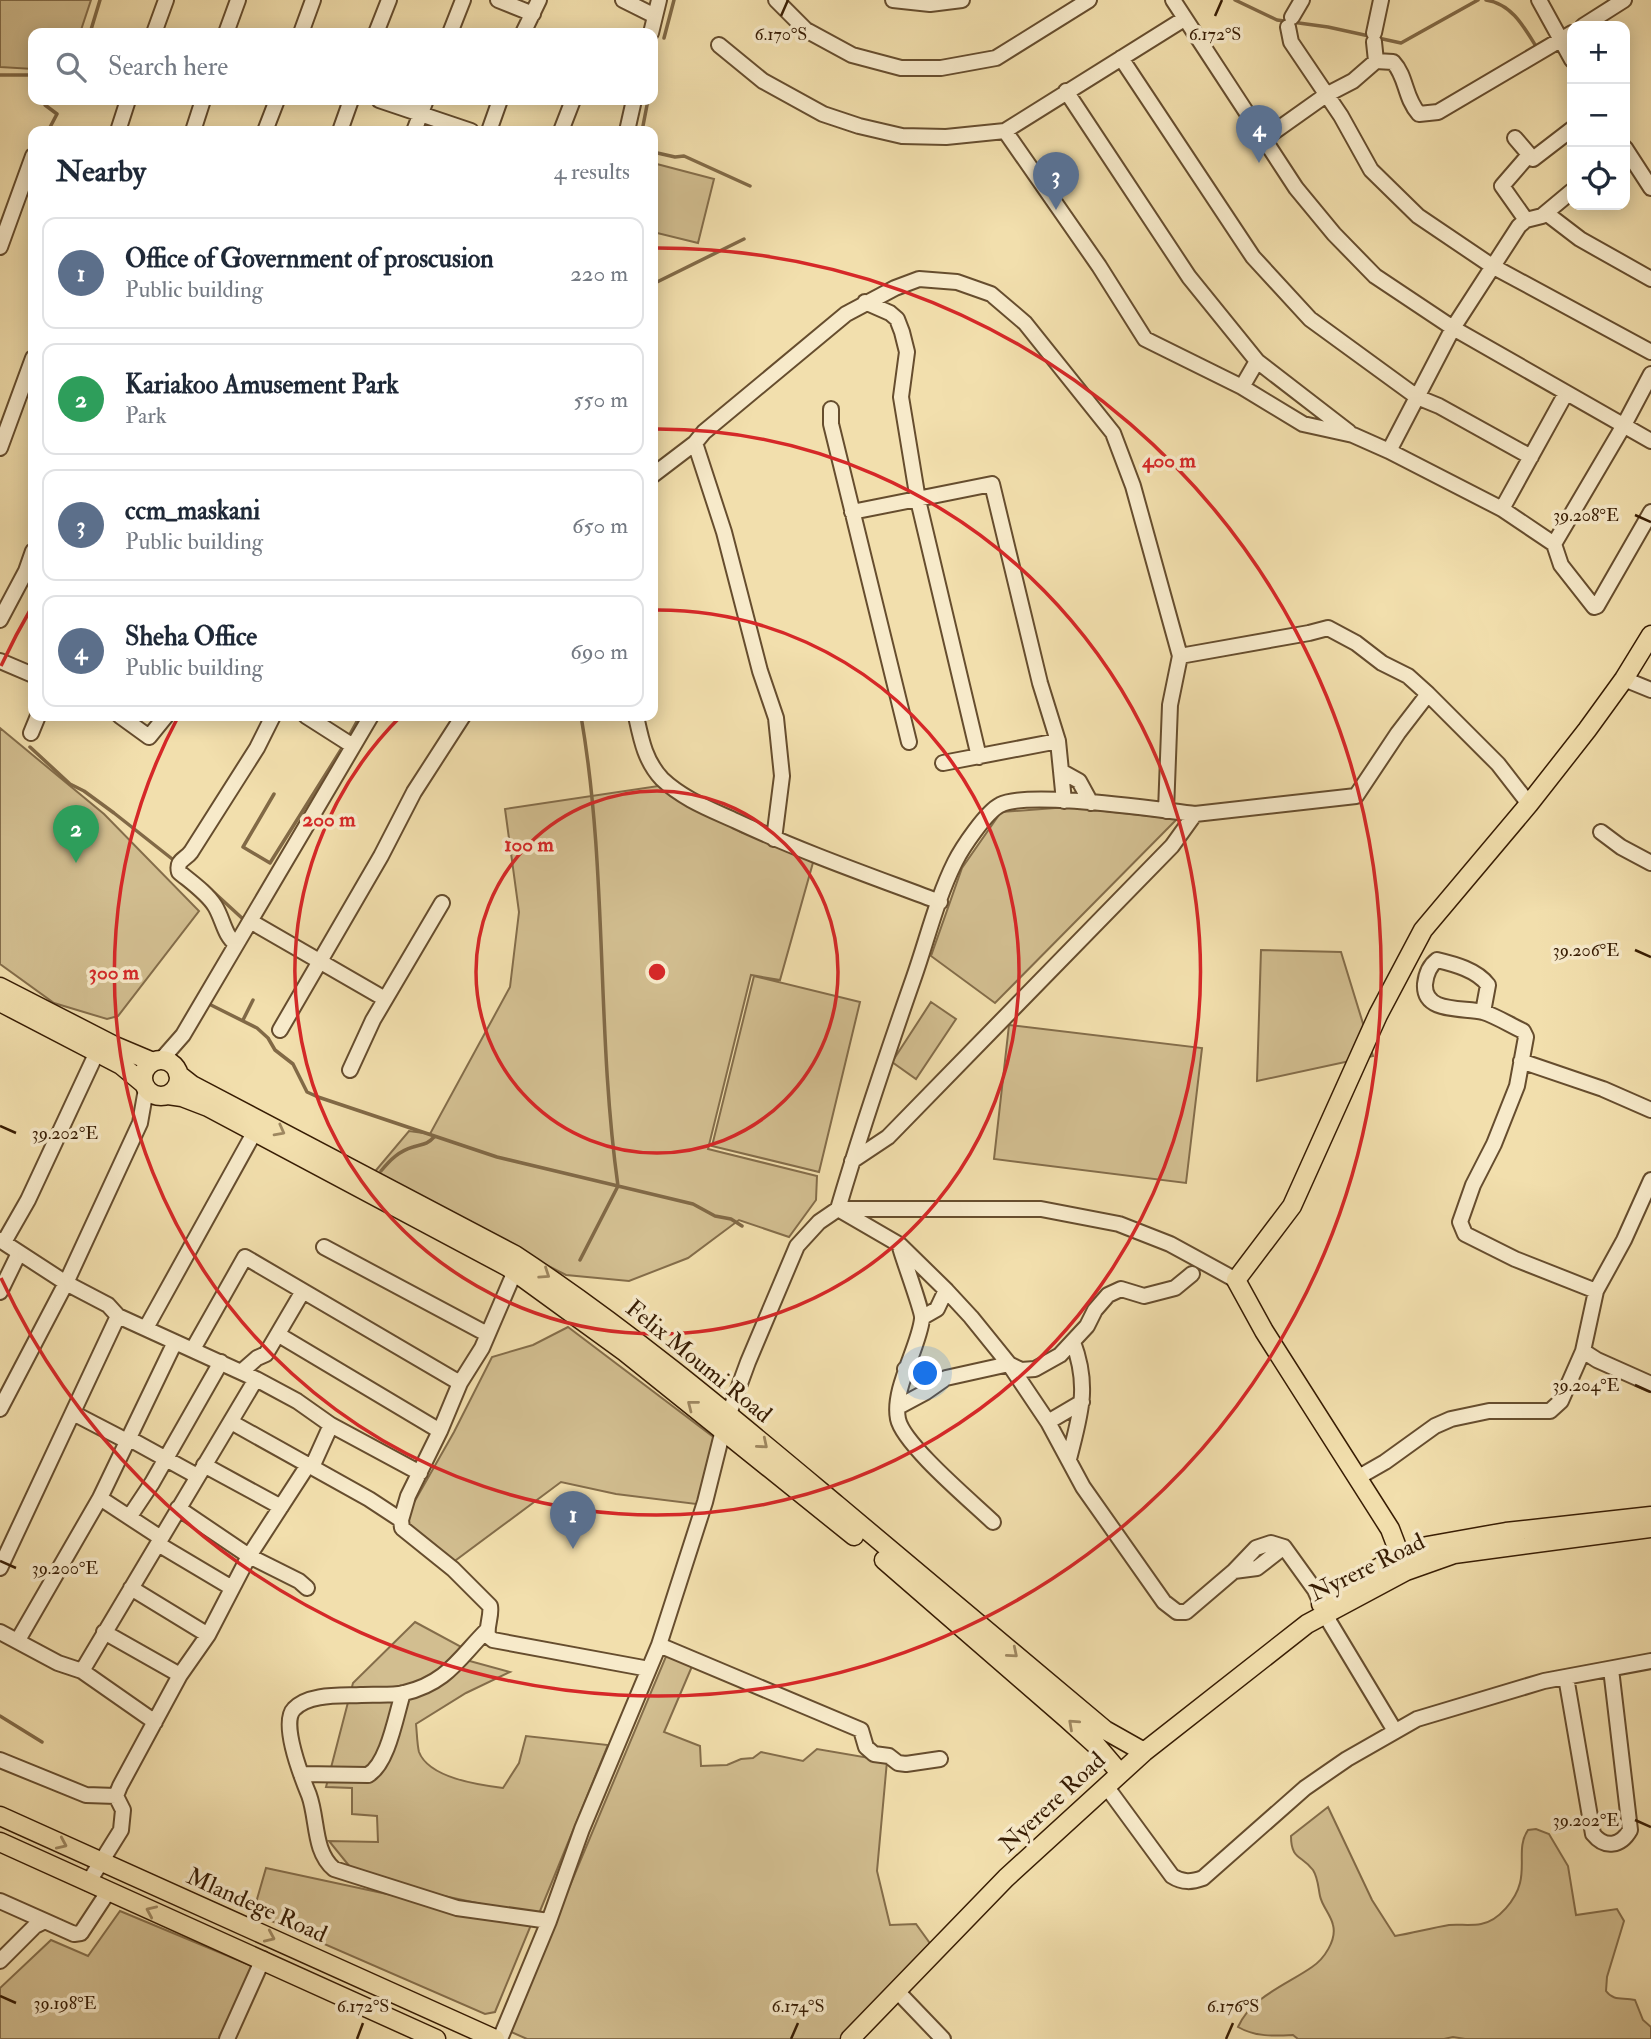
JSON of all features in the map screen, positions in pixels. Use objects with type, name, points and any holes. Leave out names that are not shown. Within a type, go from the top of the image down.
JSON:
[{"type":"main road","points":[[1403,1564],[1390,1530],[1236,1280],[1292,1206],[1378,1015],[1423,930],[1529,804],[1624,679],[1651,635]]},
{"type":"main road","name":"Felix Moumi Road","points":[[0,987],[116,1046],[167,1066],[192,1085],[309,1154],[517,1265],[599,1332],[726,1422],[868,1539],[1097,1746],[1120,1773]]},
{"type":"main road","name":"Felix Moumi Road","points":[[0,1002],[121,1065],[155,1091],[208,1107],[254,1133],[309,1154]]},
{"type":"main road","points":[[167,1066],[176,1088],[155,1091],[143,1074],[167,1066]]},
{"type":"main road","name":"Nyrere Road","points":[[1403,1564],[1427,1546],[1448,1541],[1651,1516]]},
{"type":"main road","name":"Nyrere Road","points":[[1307,1624],[1324,1608],[1385,1564],[1403,1564],[1454,1554],[1651,1528]]},
{"type":"main road","name":"Felix Moumi Road","points":[[892,1560],[1105,1730],[1144,1752]]},
{"type":"main road","name":"Nyerere Road","points":[[850,2039],[1006,1878],[1120,1773],[1307,1624]]},
{"type":"main road","name":"Mlandege Road","points":[[0,1816],[495,2039]]},
{"type":"main road","points":[[27,1854],[37,1832]]},
{"type":"main road","name":"Mlandege Road","points":[[0,1842],[436,2039]]},
{"type":"main road","points":[[178,1923],[188,1900]]},
{"type":"street","points":[[156,28],[166,0]]},
{"type":"street","points":[[228,28],[239,0]]},
{"type":"street","points":[[303,28],[313,0]]},
{"type":"street","points":[[378,28],[389,0]]},
{"type":"street","points":[[452,28],[463,0]]},
{"type":"street","points":[[498,0],[533,14]]},
{"type":"street","points":[[526,28],[539,0]]},
{"type":"street","points":[[624,0],[655,16]]},
{"type":"street","points":[[652,28],[659,0]]},
{"type":"street","points":[[776,0],[806,30],[852,55],[901,68],[941,68],[996,58],[1089,0]]},
{"type":"street","points":[[893,0],[930,4],[962,0]]},
{"type":"street","points":[[1173,0],[1296,188],[1334,234],[1375,276],[1453,328],[1651,441]]},
{"type":"street","points":[[1302,0],[1290,22],[1291,42],[1341,116],[1371,170],[1391,191],[1418,216],[1492,266],[1651,352]]},
{"type":"street","points":[[1376,61],[1374,38],[1381,0]]},
{"type":"street","points":[[1264,139],[1326,95],[1353,81],[1376,61],[1393,62],[1402,72],[1403,86],[1419,114],[1438,112],[1567,37],[1539,0]]},
{"type":"street","points":[[1591,21],[1624,0]]},
{"type":"street","points":[[719,45],[763,81],[823,114],[902,136],[946,137],[1005,131],[1184,19]]},
{"type":"street","points":[[1122,58],[1256,261],[1310,319],[1417,397],[1439,406],[1531,457]]},
{"type":"street","points":[[1066,91],[1189,277],[1257,361],[1353,435]]},
{"type":"street","points":[[120,126],[126,105]]},
{"type":"street","points":[[194,126],[201,105]]},
{"type":"street","points":[[267,126],[275,105]]},
{"type":"street","points":[[342,126],[349,105]]},
{"type":"street","points":[[491,126],[498,105]]},
{"type":"street","points":[[563,126],[571,105]]},
{"type":"street","points":[[628,126],[633,105]]},
{"type":"street","points":[[416,126],[424,107],[461,126]]},
{"type":"street","points":[[1005,131],[1099,266],[1145,339],[1242,387],[1303,424],[1353,435],[1502,509],[1554,544],[1561,565],[1590,604],[1597,606],[1651,512]]},
{"type":"street","points":[[1515,138],[1533,159],[1567,133]]},
{"type":"street","points":[[1526,220],[1502,186],[1528,156]]},
{"type":"street","points":[[1630,156],[1650,186]]},
{"type":"street","points":[[0,247],[28,170]]},
{"type":"street","points":[[1389,451],[1453,328],[1519,226],[1526,220],[1542,216],[1567,195]]},
{"type":"street","points":[[1546,213],[1580,239],[1651,278]]},
{"type":"street","points":[[658,471],[695,443],[704,432],[796,354],[865,302],[919,279],[957,282],[991,294],[1025,323],[1113,433],[1133,485],[1180,656],[1170,705],[1166,811]]},
{"type":"street","points":[[865,302],[890,313],[897,319],[902,332],[907,352],[901,397],[918,500],[979,757]]},
{"type":"street","points":[[1242,387],[1257,361]]},
{"type":"street","points":[[0,448],[28,372]]},
{"type":"street","points":[[1554,544],[1651,374]]},
{"type":"street","points":[[1502,509],[1566,393]]},
{"type":"street","points":[[831,409],[831,424],[909,742]]},
{"type":"street","points":[[1316,426],[1323,412]]},
{"type":"street","points":[[695,443],[724,532],[760,671],[776,718],[782,776],[774,839]]},
{"type":"street","points":[[852,512],[992,484],[1040,683],[1058,741],[1064,801]]},
{"type":"street","points":[[0,620],[28,565]]},
{"type":"street","points":[[1180,656],[1309,634],[1328,628],[1356,643],[1382,663],[1408,676],[1498,764],[1529,804]]},
{"type":"street","points":[[0,661],[28,673]]},
{"type":"street","points":[[1624,679],[1651,690]]},
{"type":"street","points":[[838,1209],[864,1121],[955,862],[974,832],[999,805],[1018,800],[1064,801],[1195,814],[1356,796],[1428,694]]},
{"type":"street","points":[[31,733],[36,721]]},
{"type":"street","points":[[127,721],[149,737],[162,721]]},
{"type":"street","points":[[236,944],[227,935],[210,899],[179,872],[179,864],[199,840],[257,748],[270,721]]},
{"type":"street","points":[[314,721],[353,746]]},
{"type":"street","points":[[167,1066],[368,721]]},
{"type":"street","points":[[280,1030],[381,856],[414,792],[460,721]]},
{"type":"street","points":[[637,721],[649,762],[663,779],[692,802],[774,839],[940,902]]},
{"type":"street","points":[[943,763],[1058,741]]},
{"type":"street","points":[[1061,771],[1079,781],[1091,803]]},
{"type":"street","points":[[852,1161],[888,1137],[1172,846],[1195,814]]},
{"type":"street","points":[[1601,832],[1621,847],[1651,863]]},
{"type":"street","points":[[349,1070],[385,999],[442,903]]},
{"type":"street","points":[[250,921],[385,999]]},
{"type":"street","points":[[1483,1012],[1488,985],[1484,980],[1479,975],[1444,961],[1433,961],[1428,970],[1425,988],[1431,1000],[1452,1009],[1483,1012],[1523,1031],[1526,1037],[1517,1086],[1494,1143],[1473,1185],[1460,1222],[1465,1234],[1482,1244],[1596,1290]]},
{"type":"street","points":[[97,1052],[28,1200],[2,1241],[65,1283],[108,1305],[118,1316],[256,1379],[297,1401],[331,1425],[419,1473]]},
{"type":"street","points":[[1521,1061],[1603,1089],[1651,1110]]},
{"type":"street","points":[[0,1409],[65,1283],[140,1124],[153,1105],[155,1091]]},
{"type":"street","points":[[146,1328],[254,1133]]},
{"type":"street","points":[[1357,1478],[1385,1462],[1435,1426],[1451,1419],[1489,1411],[1550,1411],[1556,1408],[1583,1351],[1596,1290],[1624,1240],[1651,1180]]},
{"type":"street","points":[[838,1209],[900,1245],[947,1290],[1009,1364],[1048,1422],[1083,1487],[1171,1608],[1186,1612],[1234,1571],[1256,1548],[1271,1543],[1284,1547],[1324,1608],[1395,1731]]},
{"type":"street","points":[[500,2039],[549,1922],[582,1829],[659,1645],[705,1502],[726,1422],[748,1362],[797,1246],[819,1222],[838,1209],[1041,1209],[1119,1224],[1170,1244],[1236,1280]]},
{"type":"street","points":[[900,1245],[922,1317],[905,1369],[898,1418],[903,1432],[993,1522]]},
{"type":"street","points":[[324,1247],[487,1334]]},
{"type":"street","points":[[0,1292],[19,1253]]},
{"type":"street","points":[[193,1349],[245,1257],[460,1383]]},
{"type":"street","points":[[517,1265],[482,1348],[460,1383],[408,1496],[401,1520],[402,1528],[453,1569],[489,1606],[491,1612],[488,1636],[502,1643],[649,1669]]},
{"type":"street","points":[[898,1407],[946,1378],[1009,1364],[1021,1370],[1035,1369],[1060,1355],[1073,1342],[1108,1294],[1121,1289],[1144,1296],[1175,1288],[1192,1274]]},
{"type":"street","points":[[922,1317],[937,1309],[947,1290]]},
{"type":"street","points":[[242,1372],[257,1358],[266,1354],[303,1291]]},
{"type":"street","points":[[0,1568],[118,1316]]},
{"type":"street","points":[[279,1335],[440,1431]]},
{"type":"street","points":[[18,1640],[100,1498],[175,1342]]},
{"type":"street","points":[[1069,1459],[1082,1402],[1083,1380],[1073,1342]]},
{"type":"street","points":[[1583,1351],[1651,1384]]},
{"type":"street","points":[[130,1516],[220,1362]]},
{"type":"street","points":[[905,1369],[935,1384]]},
{"type":"street","points":[[82,1671],[256,1379]]},
{"type":"street","points":[[1048,1422],[1082,1402]]},
{"type":"street","points":[[72,1413],[165,1458],[281,1507]]},
{"type":"street","points":[[230,1422],[401,1520]]},
{"type":"street","points":[[116,1796],[180,1675],[208,1635],[249,1556],[310,1466],[331,1425]]},
{"type":"street","points":[[100,1498],[130,1516],[159,1541],[232,1588]]},
{"type":"street","points":[[178,1508],[249,1556],[307,1588]]},
{"type":"street","points":[[131,1588],[208,1635]]},
{"type":"street","points":[[487,1630],[446,1675],[403,1693],[333,1696],[305,1702],[293,1710],[289,1720],[291,1735],[311,1802],[320,1848],[325,1861],[334,1869],[457,1908],[549,1922]]},
{"type":"street","points":[[0,1632],[58,1663],[82,1671],[155,1722]]},
{"type":"street","points":[[104,1632],[180,1675]]},
{"type":"street","points":[[659,1645],[861,1730],[866,1747],[874,1754],[889,1756],[898,1763],[906,1764],[940,1759]]},
{"type":"street","points":[[1106,1786],[1172,1876],[1179,1880],[1193,1881],[1203,1878],[1305,1788],[1347,1759],[1417,1719],[1544,1681],[1651,1661]]},
{"type":"street","points":[[1566,1677],[1592,1833],[1604,1843],[1611,1844],[1626,1838],[1630,1830],[1611,1669]]},
{"type":"street","points":[[301,1774],[368,1775],[374,1772],[383,1758],[403,1693]]},
{"type":"street","points":[[0,1760],[86,1795],[116,1796]]},
{"type":"street","points":[[89,1884],[121,1830],[123,1810],[116,1796]]},
{"type":"street","points":[[0,1901],[74,1934],[81,1933],[108,1892]]},
{"type":"street","points":[[0,1961],[35,1926],[45,1922]]},
{"type":"street","points":[[227,2039],[263,1959]]},
{"type":"street","points":[[897,1991],[943,2039]]},
{"type":"shaded area","points":[[0,0],[91,0],[82,28],[28,28],[28,69],[0,67]]},
{"type":"shaded area","points":[[658,164],[714,179],[698,243],[658,233]]},
{"type":"shaded area","points":[[0,728],[104,814],[199,911],[118,1016],[107,1019],[54,1003],[0,964]]},
{"type":"shaded area","points":[[665,785],[741,832],[814,859],[780,980],[751,975],[708,1149],[817,1176],[816,1200],[789,1237],[739,1220],[688,1258],[629,1281],[566,1275],[372,1175],[409,1131],[430,1134],[510,987],[519,912],[505,809]]},
{"type":"shaded area","points":[[1068,807],[1177,819],[995,1003],[931,956],[962,868],[1001,812]]},
{"type":"shaded area","points":[[1261,950],[1341,952],[1373,1056],[1257,1081]]},
{"type":"shaded area","points":[[754,976],[860,1002],[819,1172],[712,1146]]},
{"type":"shaded area","points":[[931,1002],[956,1019],[916,1079],[892,1062]]},
{"type":"shaded area","points":[[1009,1025],[1202,1048],[1186,1183],[994,1159]]},
{"type":"shaded area","points":[[568,1327],[716,1439],[704,1505],[616,1494],[561,1482],[452,1563],[406,1526],[408,1513],[492,1357],[533,1345]]},
{"type":"shaded area","points":[[415,1622],[467,1650],[466,1660],[510,1672],[466,1693],[416,1724],[419,1752],[424,1761],[433,1768],[456,1779],[503,1788],[519,1763],[526,1736],[608,1745],[538,1916],[359,1878],[329,1841],[378,1842],[377,1816],[352,1814],[352,1788],[326,1787],[353,1683]]},
{"type":"shaded area","points":[[667,1654],[693,1664],[664,1732],[700,1746],[701,1766],[727,1765],[741,1759],[753,1758],[761,1752],[803,1761],[817,1749],[887,1761],[877,1871],[890,1925],[916,1924],[934,1949],[847,2039],[527,2039],[509,2031]]},
{"type":"shaded area","points":[[1328,1807],[1372,1900],[1395,1936],[1449,1925],[1481,1924],[1494,1919],[1511,1902],[1518,1889],[1523,1842],[1528,1830],[1536,1829],[1549,1834],[1568,1866],[1576,1915],[1617,1909],[1624,1921],[1607,1977],[1606,1991],[1616,1998],[1635,2000],[1643,2020],[1651,2027],[1651,2039],[1298,2039],[1293,2035],[1258,2034],[1238,2027],[1261,1999],[1317,1964],[1331,1943],[1333,1925],[1321,1900],[1316,1876],[1309,1865],[1295,1853],[1291,1844],[1291,1836]]},
{"type":"shaded area","points":[[266,1868],[531,1925],[495,2012],[485,2014],[253,1913]]},
{"type":"shaded area","points":[[120,1911],[257,1968],[222,2039],[0,2039],[0,1988],[51,1940],[88,1956]]},
{"type":"waterway","points":[[92,28],[100,0]]},
{"type":"waterway","points":[[664,38],[674,0]]},
{"type":"waterway","points":[[1235,0],[1277,20],[1328,27],[1401,43],[1478,0]]},
{"type":"waterway","points":[[1486,0],[1510,11],[1537,48]]},
{"type":"waterway","points":[[0,75],[28,75]]},
{"type":"waterway","points":[[45,105],[57,114],[51,126]]},
{"type":"waterway","points":[[643,126],[647,105]]},
{"type":"waterway","points":[[658,153],[684,156],[750,186]]},
{"type":"waterway","points":[[658,282],[744,239]]},
{"type":"waterway","points":[[348,738],[357,721]]},
{"type":"waterway","points":[[582,721],[595,833],[607,1069],[618,1186],[693,1204],[742,1226]]},
{"type":"waterway","points":[[274,794],[243,847],[270,863],[344,745]]},
{"type":"waterway","points":[[30,747],[70,784],[114,813],[176,862]]},
{"type":"waterway","points":[[207,886],[243,919]]},
{"type":"waterway","points":[[243,1020],[253,1000]]},
{"type":"waterway","points":[[209,1004],[257,1028],[268,1038],[275,1050],[293,1064],[307,1092],[318,1097],[497,1157],[618,1186],[580,1260]]},
{"type":"waterway","points":[[381,1171],[399,1153],[427,1143],[434,1137]]},
{"type":"waterway","points":[[0,1716],[42,1742]]},
{"type":"place","name":"Sheha Office","points":[[1259,163]]},
{"type":"place","name":"ccm_maskani","points":[[1056,210]]},
{"type":"place","name":"Kariakoo Amusement Park","points":[[76,863]]},
{"type":"place","name":"Office of Government of proscusion","points":[[573,1549]]}]
